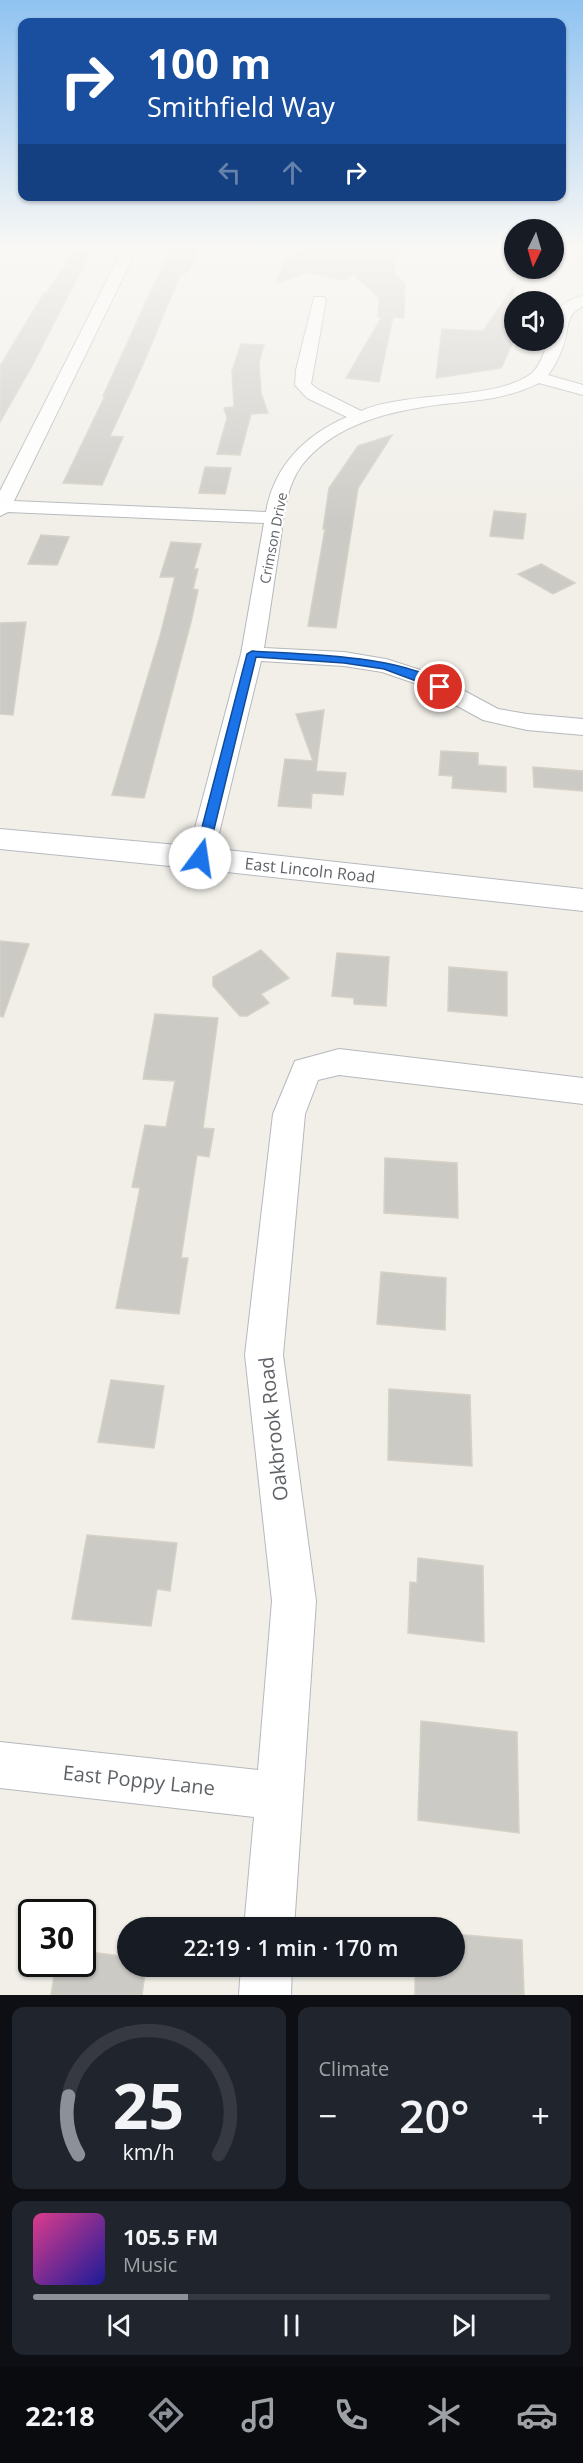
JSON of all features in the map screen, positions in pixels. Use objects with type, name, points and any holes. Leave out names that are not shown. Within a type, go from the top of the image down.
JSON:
[{"type":"main road","name":"East Lincoln Road","points":[[0,839],[200,858],[583,900]]},
{"type":"street","points":[[85,338],[1,507],[274,518]]},
{"type":"street","points":[[311,338],[303,385],[313,394],[361,417]]},
{"type":"street","points":[[558,338],[546,367],[537,377],[583,390]]},
{"type":"street","name":"Crimson Drive","points":[[200,858],[252,654],[278,496],[293,464],[315,442],[377,410],[426,401],[484,396],[519,386],[537,377]]},
{"type":"street","points":[[252,654],[344,660],[386,666],[425,679],[492,714],[527,722],[583,727]]},
{"type":"street","name":"Oakbrook Road","points":[[270,1917],[294,1601],[264,1355],[289,1114],[306,1070],[339,1062],[583,1091]]},
{"type":"street","name":"East Poppy Lane","points":[[0,1765],[279,1796]]},
{"type":"street","points":[[264,1995],[266,1977]]},
{"type":"building","points":[[17,338],[46,338],[0,422],[0,366]]},
{"type":"building","points":[[129,338],[154,338],[110,436],[123,437],[102,485],[63,483],[105,396],[103,396]]},
{"type":"building","points":[[370,338],[388,338],[379,382],[346,378]]},
{"type":"building","points":[[441,338],[504,338],[504,351],[509,351],[501,368],[436,378]]},
{"type":"building","points":[[241,344],[264,345],[259,363],[261,393],[268,413],[251,414],[240,455],[217,454],[227,418],[224,408],[234,407],[232,371]]},
{"type":"building","points":[[392,435],[358,488],[336,628],[308,626],[325,529],[323,529],[329,488],[358,446]]},
{"type":"building","points":[[205,467],[231,468],[225,494],[199,493]]},
{"type":"building","points":[[494,511],[526,514],[523,539],[490,536]]},
{"type":"building","points":[[41,535],[69,537],[57,565],[28,564]]},
{"type":"building","points":[[171,542],[201,544],[194,569],[198,569],[193,589],[198,590],[191,622],[144,798],[112,795],[160,636],[175,577],[160,577]]},
{"type":"building","points":[[541,564],[575,583],[553,594],[518,574]]},
{"type":"building","points":[[26,622],[13,715],[0,714],[0,623]]},
{"type":"building","points":[[324,710],[316,771],[346,773],[343,795],[312,793],[311,808],[278,806],[285,759],[313,761],[296,714]]},
{"type":"building","points":[[441,751],[478,753],[478,765],[506,767],[506,792],[452,788],[453,776],[439,775]]},
{"type":"building","points":[[533,767],[583,771],[583,791],[534,787]]},
{"type":"building","points":[[0,941],[29,944],[3,1017],[0,1016]]},
{"type":"building","points":[[261,950],[289,978],[261,994],[269,1003],[247,1016],[240,1016],[213,986],[213,977]]},
{"type":"building","points":[[337,953],[389,957],[386,1006],[354,1004],[354,998],[332,996]]},
{"type":"building","points":[[449,967],[507,972],[507,1016],[448,1011]]},
{"type":"building","points":[[155,1014],[218,1018],[203,1128],[214,1129],[209,1157],[197,1155],[181,1258],[188,1258],[179,1314],[116,1308],[140,1188],[132,1187],[145,1125],[166,1127],[175,1081],[143,1079]]},
{"type":"building","points":[[385,1158],[457,1163],[458,1218],[384,1213]]},
{"type":"building","points":[[381,1272],[446,1278],[445,1330],[377,1324]]},
{"type":"building","points":[[111,1380],[164,1386],[154,1448],[98,1442]]},
{"type":"building","points":[[389,1389],[470,1395],[472,1466],[388,1460]]},
{"type":"building","points":[[87,1535],[177,1543],[170,1591],[157,1589],[151,1626],[72,1619]]},
{"type":"building","points":[[418,1558],[483,1566],[484,1642],[408,1633],[410,1582],[417,1583]]},
{"type":"building","points":[[421,1721],[517,1732],[519,1833],[418,1820]]},
{"type":"building","points":[[465,1935],[522,1940],[524,1995],[415,1995],[415,1977],[465,1977]]},
{"type":"building","points":[[96,1953],[117,1956],[117,1977],[144,1977],[142,1995],[51,1995],[54,1977],[96,1977]]},
{"type":"route","points":[[200,858],[252,654],[344,660],[386,666],[425,679],[440,687]]}]
